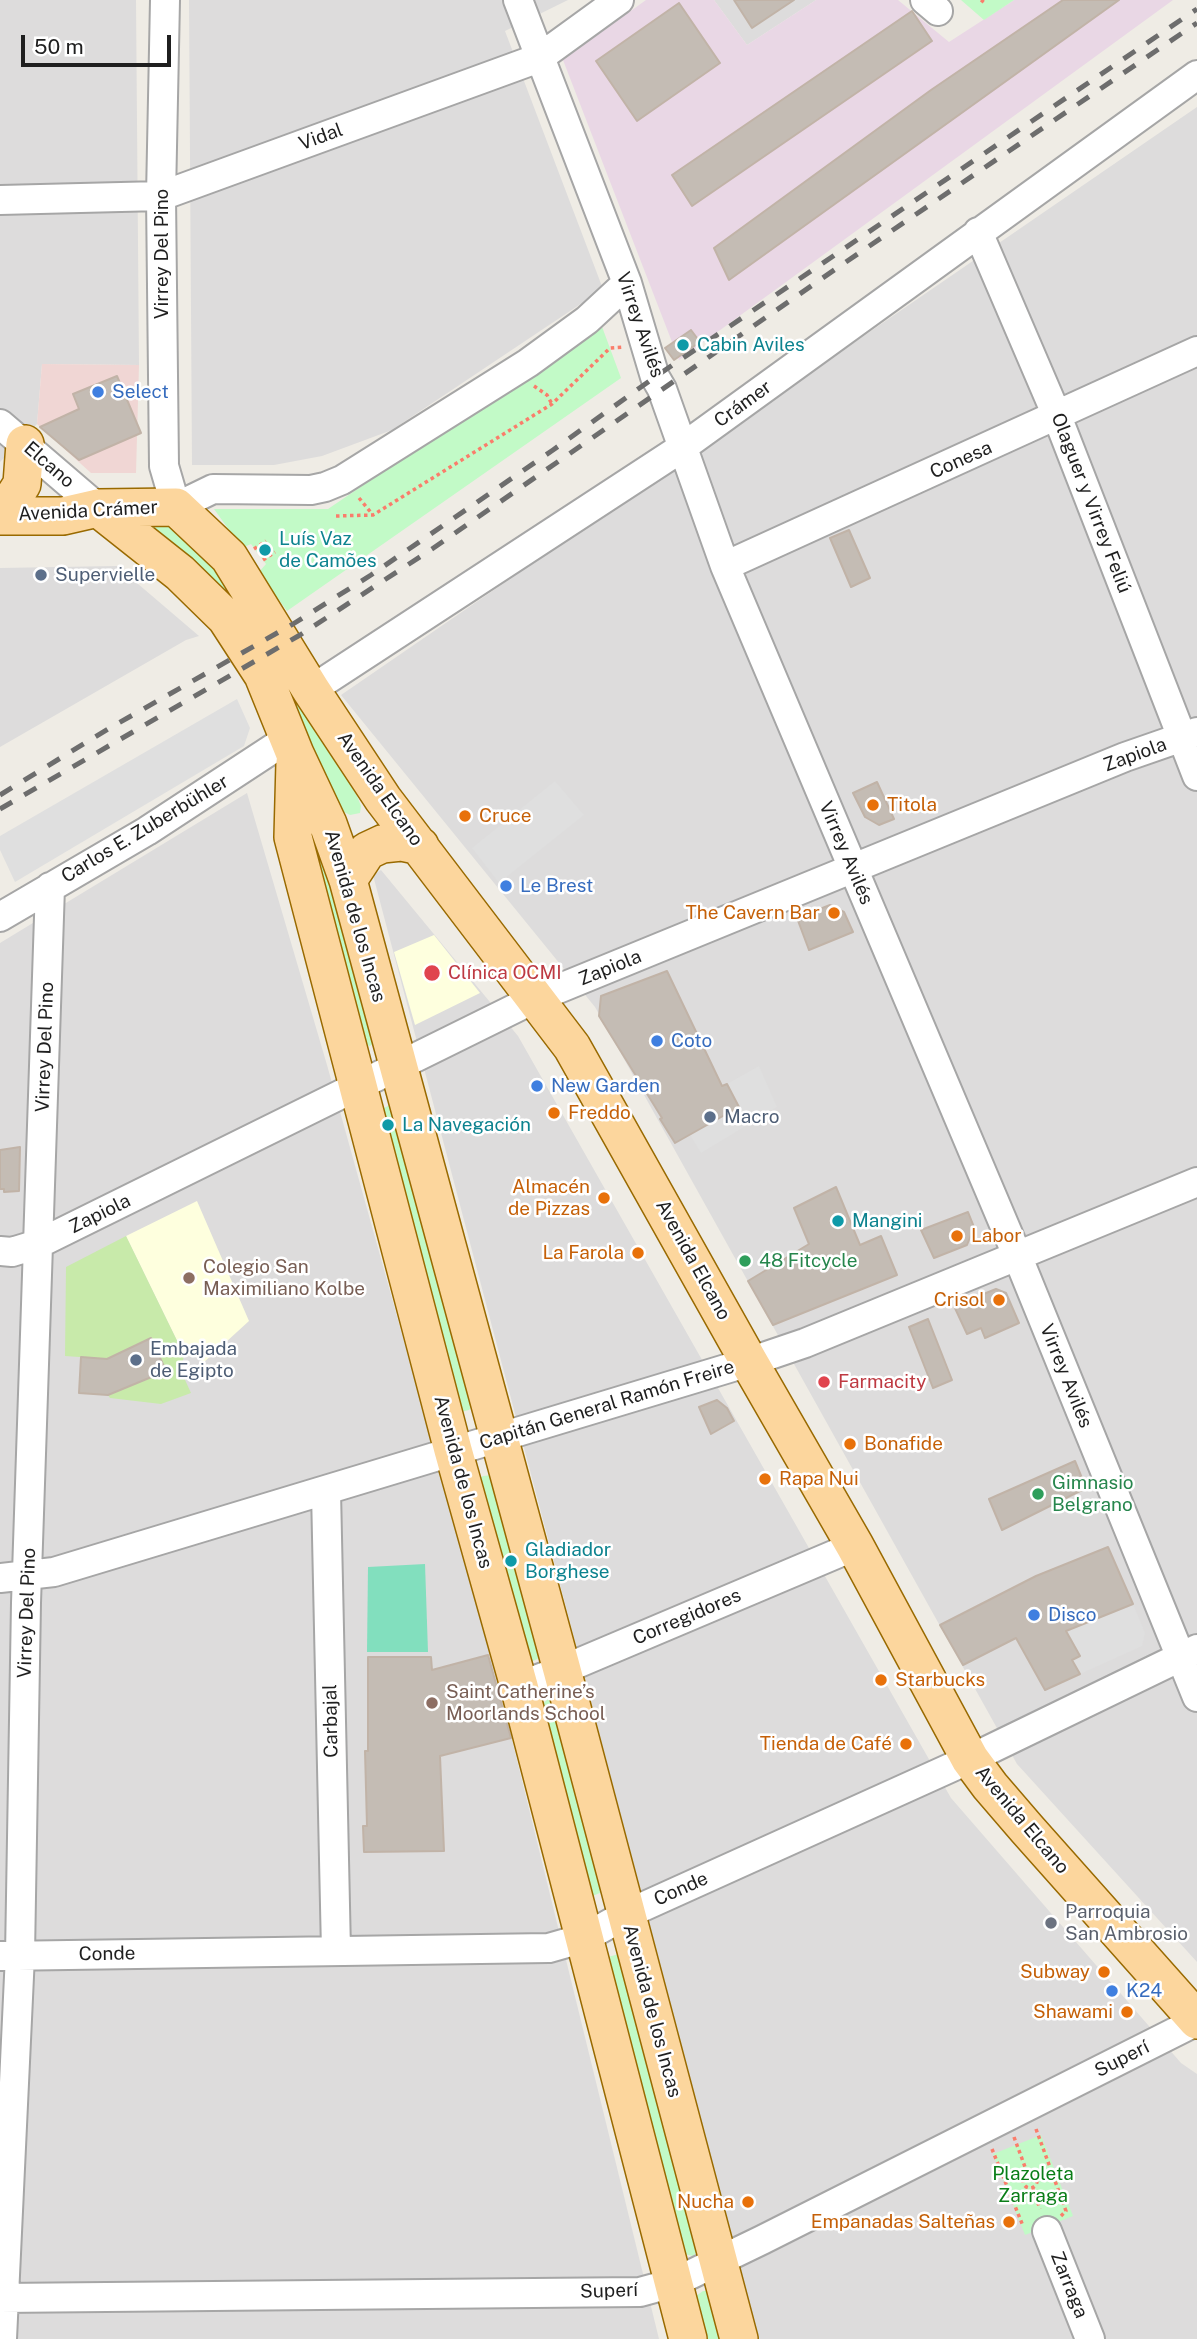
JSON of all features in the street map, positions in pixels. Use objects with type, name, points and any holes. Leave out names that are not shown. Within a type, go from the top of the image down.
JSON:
[{"type":"main road","points":[[1,516],[22,484],[12,434]]},
{"type":"main road","name":"Avenida Crámer","points":[[1,516],[63,516],[98,508],[176,507]]},
{"type":"main road","name":"Avenida Elcano","points":[[176,507],[229,557],[311,690],[383,799],[579,1058],[748,1362],[855,1546],[970,1759],[1020,1821],[1197,2021]]},
{"type":"main road","points":[[98,508],[180,573],[226,618],[263,675],[292,746]]},
{"type":"main road","name":"Avenida de los Incas","points":[[292,746],[328,824],[348,880],[562,1670],[739,2339]]},
{"type":"main road","name":"Avenida de los Incas","points":[[292,746],[293,837],[453,1450],[519,1686],[688,2339]]},
{"type":"main road","points":[[328,824],[349,828],[363,826],[374,818],[383,799]]},
{"type":"main road","points":[[348,880],[367,851],[383,844],[401,842],[420,846]]},
{"type":"street","name":"Virrey Del Pino","points":[[165,0],[161,196],[164,466],[176,507]]},
{"type":"street","name":"Virrey Avilés","points":[[518,0],[627,284],[655,377],[725,566],[1189,1653],[1197,1697]]},
{"type":"street","name":"Vidal","points":[[0,200],[161,196],[539,58],[619,0]]},
{"type":"street","name":"Crámer","points":[[311,690],[683,447],[1197,75]]},
{"type":"street","name":"Olaguer y Virrey Feliú","points":[[978,232],[1189,735],[1197,776]]},
{"type":"street","points":[[176,507],[213,489],[311,490],[342,480],[528,363],[587,320],[627,284]]},
{"type":"street","name":"Conesa","points":[[725,566],[1197,351]]},
{"type":"street","name":"Elcano","points":[[12,434],[98,508]]},
{"type":"street","name":"Zapiola","points":[[0,1251],[12,1252],[38,1244],[536,998],[1125,757],[1189,735]]},
{"type":"street","name":"Carlos E. Zuberbühler","points":[[0,917],[292,746]]},
{"type":"street","name":"Virrey Del Pino","points":[[2,2339],[14,1577],[38,1244],[50,887]]},
{"type":"street","name":"Capitán General Ramón Freire","points":[[14,1577],[54,1572],[748,1362],[804,1343],[1197,1182]]},
{"type":"street","name":"Carbajal","points":[[326,1491],[337,1951]]},
{"type":"street","name":"Corregidores","points":[[519,1686],[855,1546]]},
{"type":"street","name":"Conde","points":[[10,1956],[549,1948],[584,1938],[627,1914],[970,1759],[1189,1653]]},
{"type":"street","name":"Superí","points":[[2,2298],[640,2292],[673,2283],[1197,2021]]},
{"type":"street","name":"Zarraga","points":[[1047,2231],[1090,2339]]},
{"type":"path","points":[[981,0],[986,4]]},
{"type":"path","points":[[336,516],[373,515],[552,404],[610,348],[647,345]]},
{"type":"path","points":[[547,395],[552,404]]},
{"type":"path","points":[[255,549],[265,541]]},
{"type":"path","points":[[263,560],[275,552]]},
{"type":"path","points":[[1006,2117],[1028,2175]]},
{"type":"path","points":[[1006,2117],[1066,2211],[1047,2231],[1024,2228],[1006,2117]]},
{"type":"path","points":[[1028,2175],[1036,2176],[1038,2181],[1033,2189],[1023,2184],[1023,2179],[1028,2175]]},
{"type":"shaded area","points":[[0,0],[136,0],[139,365],[42,364],[37,424],[0,462]]},
{"type":"shaded area","points":[[189,0],[568,0],[505,31],[603,289],[392,430],[322,456],[274,465],[192,465]]},
{"type":"shaded area","points":[[646,0],[714,0],[747,45],[816,0],[898,0],[949,42],[1014,0],[1173,0],[679,360],[563,60]]},
{"type":"shaded area","points":[[714,0],[816,0],[747,45]]},
{"type":"shaded area","points":[[1197,107],[1197,1962],[1017,1764],[595,1007],[341,695]]},
{"type":"shaded area","points":[[42,364],[139,365],[136,473],[91,473],[37,424]]},
{"type":"shaded area","points":[[117,566],[199,636],[186,640],[0,747],[0,568]]},
{"type":"shaded area","points":[[237,699],[250,728],[244,746],[15,882],[0,850],[0,836]]},
{"type":"shaded area","points":[[555,781],[584,815],[499,883],[472,848]]},
{"type":"shaded area","points":[[247,793],[327,1065],[491,1654],[659,2339],[0,2339],[0,943]]},
{"type":"shaded area","points":[[381,870],[518,1036],[951,1798],[1181,2063],[1197,2074],[1197,2339],[759,2339],[373,875]]},
{"type":"shaded area","name":"Clínica OCMI","points":[[434,935],[480,993],[415,1025],[394,952]]},
{"type":"shaded area","points":[[759,1066],[777,1107],[701,1153],[690,1135],[739,1107],[727,1084]]},
{"type":"shaded area","name":"Colegio San Maximiliano Kolbe","points":[[197,1201],[249,1321],[202,1364],[199,1347],[184,1355],[126,1236]]},
{"type":"shaded area","points":[[1133,1604],[1145,1633],[1142,1646],[1080,1674],[1072,1660],[1080,1656],[1066,1631]]},
{"type":"green space","points":[[961,0],[1014,0],[984,20]]},
{"type":"green space","points":[[601,324],[621,378],[287,611],[259,572],[266,564],[251,544],[242,548],[214,509],[328,509]]},
{"type":"green space","points":[[137,517],[161,520],[219,571],[256,626],[357,796],[361,806],[360,813],[350,815],[344,812],[334,797],[288,693],[250,629],[208,574]]},
{"type":"green space","points":[[313,837],[328,863],[379,1039],[370,1046],[362,1044],[307,838]]},
{"type":"green space","points":[[394,1103],[475,1402],[469,1410],[461,1412],[374,1113]]},
{"type":"green space","points":[[126,1236],[184,1355],[181,1371],[191,1393],[161,1404],[110,1398],[108,1395],[165,1371],[151,1338],[107,1359],[65,1356],[66,1267]]},
{"type":"green space","points":[[493,1475],[541,1657],[531,1662],[478,1479]]},
{"type":"green space","points":[[425,1564],[428,1652],[367,1652],[368,1567]]},
{"type":"green space","points":[[548,1699],[561,1703],[609,1889],[588,1898],[537,1709]]},
{"type":"green space","points":[[623,1953],[701,2248],[693,2256],[680,2253],[604,1958]]},
{"type":"green space","name":"Plazoleta Zarraga","points":[[1041,2135],[1073,2216],[1025,2235],[993,2154]]},
{"type":"green space","points":[[703,2291],[712,2291],[725,2339],[704,2339],[693,2298]]},
{"type":"building","points":[[734,0],[794,0],[752,28]]},
{"type":"building","points":[[1063,0],[1119,0],[729,280],[714,248],[931,90]]},
{"type":"building","points":[[679,3],[720,63],[637,121],[596,61]]},
{"type":"building","points":[[912,11],[932,41],[692,206],[672,175]]},
{"type":"building","name":"Cabin Aviles","points":[[691,330],[700,342],[674,360],[665,348]]},
{"type":"building","points":[[117,376],[141,433],[79,460],[40,427],[79,409],[73,394]]},
{"type":"building","points":[[849,530],[870,578],[851,587],[830,538]]},
{"type":"building","name":"Titola","points":[[877,782],[894,819],[879,825],[865,817],[853,793]]},
{"type":"building","points":[[830,905],[844,912],[853,932],[809,950],[797,918]]},
{"type":"building","name":"Coto","points":[[667,971],[722,1086],[727,1084],[739,1107],[675,1143],[599,1016],[601,996]]},
{"type":"building","points":[[20,1147],[19,1191],[4,1192],[4,1189],[0,1189],[0,1150]]},
{"type":"building","points":[[836,1187],[860,1245],[881,1236],[897,1275],[773,1325],[748,1281],[809,1244],[794,1208]]},
{"type":"building","name":"Labor","points":[[968,1212],[974,1227],[967,1245],[934,1258],[921,1230]]},
{"type":"building","points":[[996,1289],[1006,1293],[1019,1323],[985,1338],[981,1328],[967,1334],[954,1306]]},
{"type":"building","points":[[928,1319],[952,1380],[933,1388],[909,1327]]},
{"type":"building","points":[[151,1338],[166,1371],[108,1395],[79,1393],[81,1357],[107,1359]]},
{"type":"building","points":[[717,1400],[727,1408],[734,1421],[711,1434],[699,1407]]},
{"type":"building","name":"Gimnasio Belgrano","points":[[1075,1461],[1086,1488],[1002,1530],[989,1499]]},
{"type":"building","name":"Disco","points":[[1108,1547],[1133,1604],[1066,1631],[1080,1656],[1072,1660],[1080,1674],[1045,1690],[1016,1638],[963,1665],[940,1625],[1036,1576]]},
{"type":"building","name":"Saint Catherine’s Moorlands School","points":[[488,1655],[511,1738],[440,1756],[444,1851],[364,1852],[363,1826],[367,1826],[365,1751],[368,1751],[368,1657],[431,1657],[432,1670]]},
{"type":"railway","points":[[0,795],[108,729],[293,624],[371,575],[655,377],[1197,9]]},
{"type":"railway","points":[[0,809],[300,635],[432,549],[1197,23]]},
{"type":"place","name":"Cabin Aviles","points":[[683,345]]},
{"type":"place","name":"Select","points":[[98,392]]},
{"type":"place","name":"Luís Vaz de Camões","points":[[265,550]]},
{"type":"place","name":"Supervielle","points":[[41,575]]},
{"type":"place","name":"Titola","points":[[873,805]]},
{"type":"place","name":"Cruce","points":[[465,816]]},
{"type":"place","name":"Le Brest","points":[[506,886]]},
{"type":"place","name":"The Cavern Bar","points":[[834,913]]},
{"type":"place","name":"Clínica OCMI","points":[[432,973]]},
{"type":"place","name":"Coto","points":[[657,1041]]},
{"type":"place","name":"New Garden","points":[[537,1086]]},
{"type":"place","name":"Freddo","points":[[554,1113]]},
{"type":"place","name":"Macro","points":[[710,1117]]},
{"type":"place","name":"La Navegación","points":[[388,1125]]},
{"type":"place","name":"Almacén de Pizzas","points":[[604,1198]]},
{"type":"place","name":"Mangini","points":[[838,1221]]},
{"type":"place","name":"Labor","points":[[957,1236]]},
{"type":"place","name":"La Farola","points":[[638,1253]]},
{"type":"place","name":"48 Fitcycle","points":[[745,1261]]},
{"type":"place","name":"Colegio San Maximiliano Kolbe","points":[[189,1278]]},
{"type":"place","name":"Crisol","points":[[999,1300]]},
{"type":"place","name":"Embajada de Egipto","points":[[136,1360]]},
{"type":"place","name":"Farmacity","points":[[824,1382]]},
{"type":"place","name":"Bonafide","points":[[850,1444]]},
{"type":"place","name":"Rapa Nui","points":[[765,1479]]},
{"type":"place","name":"Gimnasio Belgrano","points":[[1038,1494]]},
{"type":"place","name":"Gladiador Borghese","points":[[511,1561]]},
{"type":"place","name":"Disco","points":[[1034,1615]]},
{"type":"place","name":"Starbucks","points":[[881,1680]]},
{"type":"place","name":"Saint Catherine’s Moorlands School","points":[[432,1703]]},
{"type":"place","name":"Tienda de Café","points":[[906,1744]]},
{"type":"place","name":"Parroquia San Ambrosio","points":[[1051,1923]]},
{"type":"place","name":"Subway","points":[[1104,1972]]},
{"type":"place","name":"K24","points":[[1112,1991]]},
{"type":"place","name":"Shawami","points":[[1127,2012]]},
{"type":"place","name":"Nucha","points":[[748,2202]]},
{"type":"place","name":"Empanadas Salteñas","points":[[1009,2222]]}]
